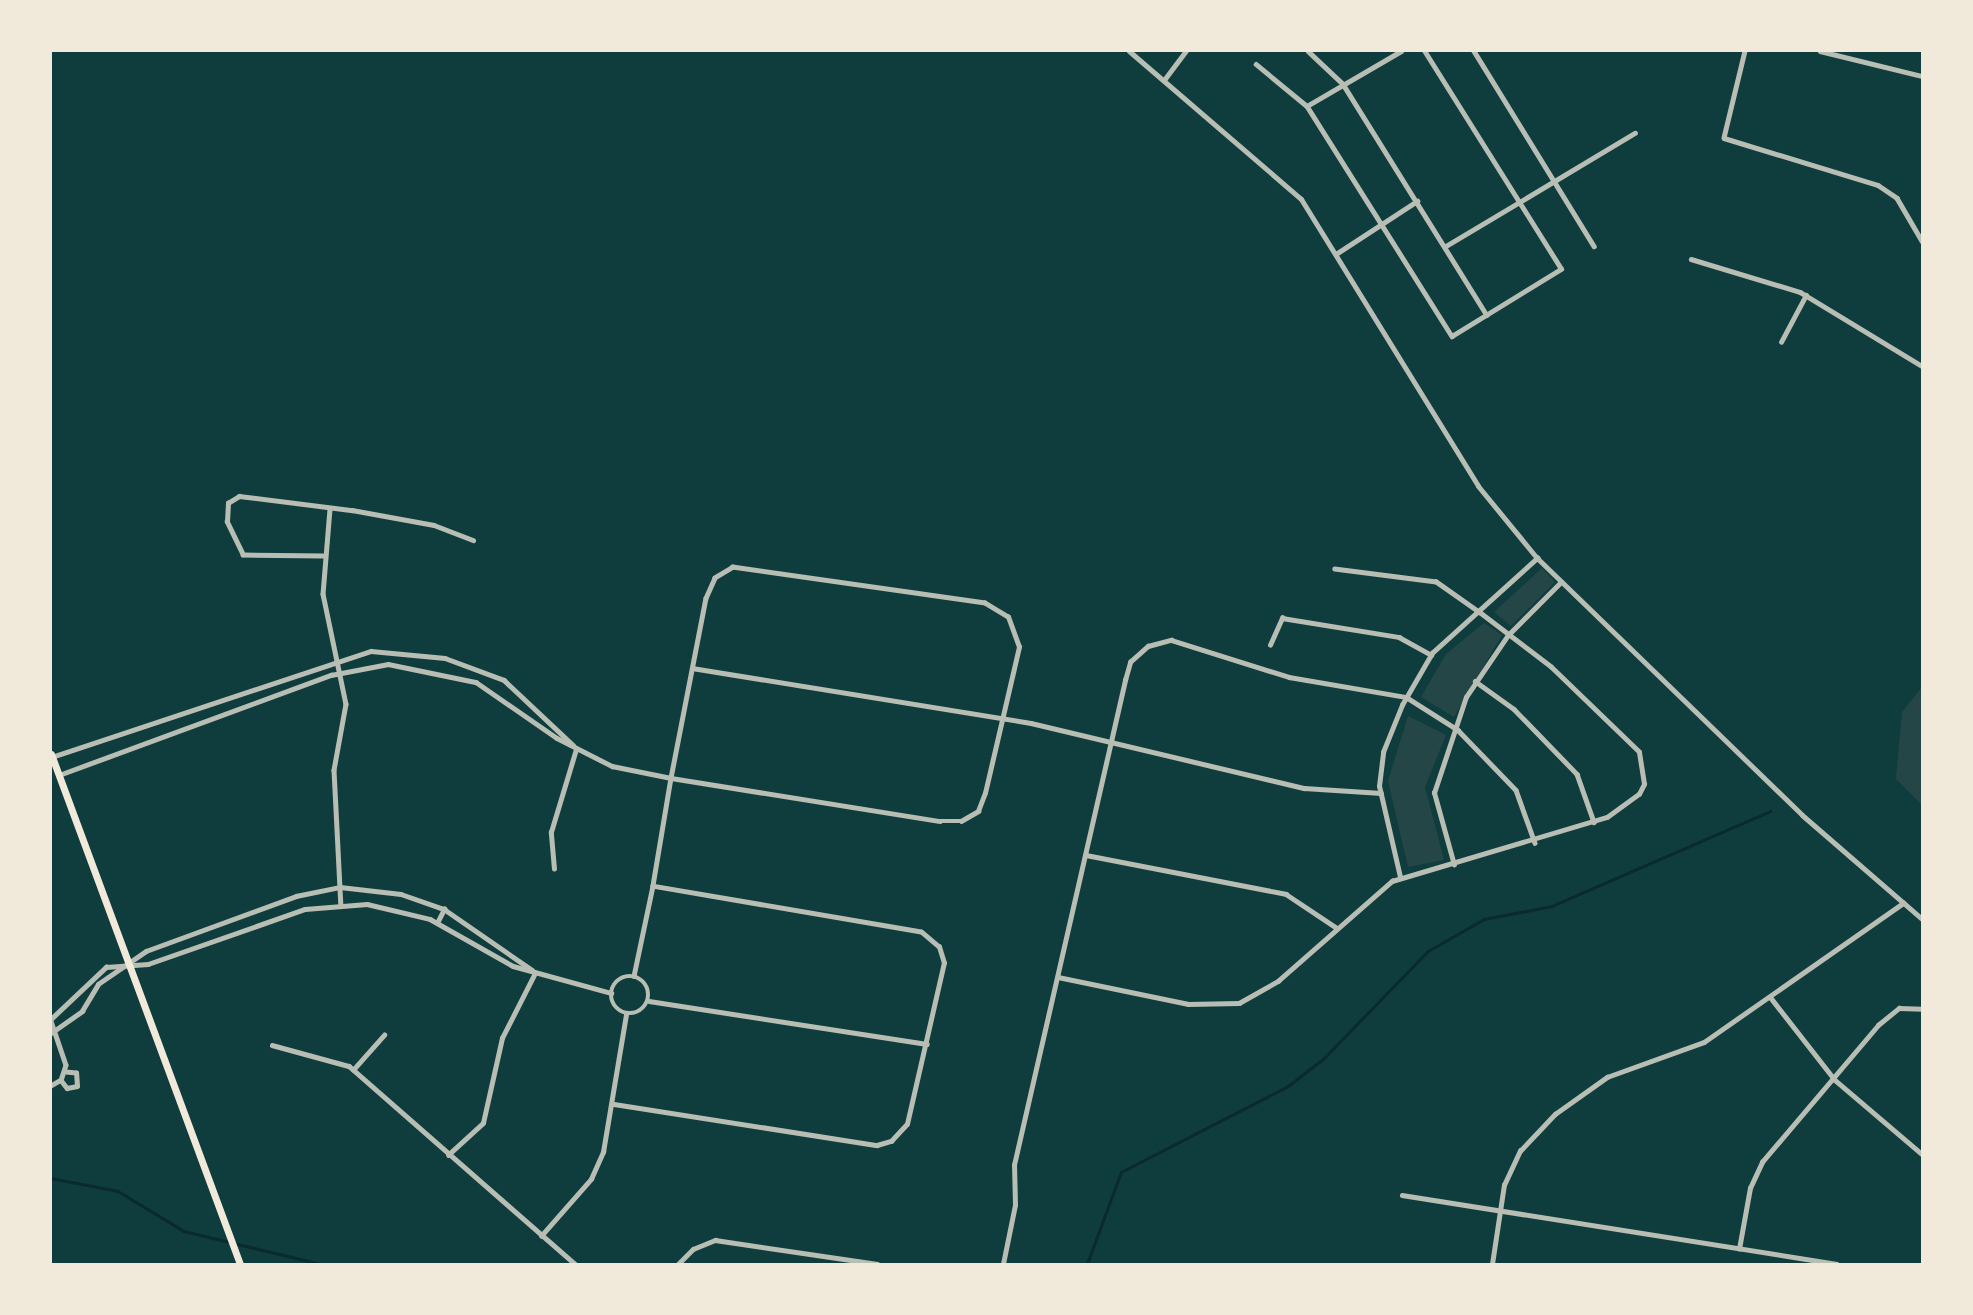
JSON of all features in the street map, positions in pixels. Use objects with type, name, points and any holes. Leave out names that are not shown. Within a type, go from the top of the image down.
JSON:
[{"type":"main road","points":[[51,755],[224,1230],[240,1264]]},
{"type":"street","points":[[1129,51],[1290,188],[1336,254],[1473,479],[1537,558],[1802,815],[1922,919]]},
{"type":"street","points":[[1164,80],[1186,51]]},
{"type":"street","points":[[1308,51],[1343,83],[1487,315]]},
{"type":"street","points":[[1307,106],[1401,51]]},
{"type":"street","points":[[1256,64],[1307,106],[1452,336],[1561,270],[1424,51]]},
{"type":"street","points":[[1474,51],[1594,246]]},
{"type":"street","points":[[1745,51],[1724,125],[1729,143],[1878,185],[1897,198],[1922,241]]},
{"type":"street","points":[[1821,51],[1922,76]]},
{"type":"street","points":[[1446,246],[1553,179],[1635,134]]},
{"type":"street","points":[[1336,254],[1417,201]]},
{"type":"street","points":[[1690,259],[1805,295],[1922,366]]},
{"type":"street","points":[[1781,342],[1805,295]]},
{"type":"street","points":[[323,556],[243,555],[233,542],[227,509],[239,496],[434,525],[472,540]]},
{"type":"street","points":[[330,509],[323,556],[334,658],[340,672],[346,704],[334,770],[341,906]]},
{"type":"street","points":[[1400,877],[1381,793],[1383,752],[1406,697],[1431,655],[1537,558]]},
{"type":"street","points":[[59,775],[340,672],[388,664],[453,673],[510,701],[576,749],[612,766],[671,778],[961,821],[981,802],[1003,718],[1019,648],[1008,617],[985,603],[733,567],[715,578],[706,598],[671,778],[653,886],[634,976]]},
{"type":"street","points":[[1058,977],[1188,1004],[1239,1003],[1278,981],[1400,877],[1535,843],[1627,807],[1639,794],[1644,784],[1639,752],[1508,635],[1479,613],[1436,582],[1335,569]]},
{"type":"street","points":[[1454,865],[1434,793],[1455,728],[1475,681],[1508,635],[1561,582]]},
{"type":"street","points":[[1270,645],[1282,618],[1399,637],[1431,655]]},
{"type":"street","points":[[1003,1264],[1015,1205],[1014,1165],[1130,662],[1148,646],[1171,640],[1289,677],[1406,697],[1455,728],[1516,790],[1535,843]]},
{"type":"street","points":[[51,755],[334,658],[402,651],[478,668],[533,701],[576,749]]},
{"type":"street","points":[[692,668],[1003,718],[1304,788],[1381,793]]},
{"type":"street","points":[[1475,681],[1514,709],[1577,774],[1594,822]]},
{"type":"street","points":[[554,869],[551,832],[576,749]]},
{"type":"street","points":[[1086,855],[1286,894],[1337,928]]},
{"type":"street","points":[[614,1104],[877,1146],[907,1124],[944,964],[939,947],[922,932],[653,886]]},
{"type":"street","points":[[53,1032],[127,964],[156,946],[296,896],[340,887],[401,894],[444,909],[535,973]]},
{"type":"street","points":[[1492,1264],[1500,1211],[1520,1151],[1583,1090],[1670,1059],[1771,998],[1903,903]]},
{"type":"street","points":[[66,1072],[51,1020],[93,974],[127,964],[148,964],[305,909],[387,906],[437,923],[535,973],[611,993],[626,1014],[614,1104],[591,1179],[541,1236]]},
{"type":"street","points":[[437,923],[444,909]]},
{"type":"street","points":[[448,1155],[483,1123],[502,1038],[535,973]]},
{"type":"street","points":[[611,993],[622,978],[634,976]]},
{"type":"street","points":[[626,1014],[640,1012],[649,1001],[649,990],[634,976]]},
{"type":"street","points":[[1771,998],[1835,1080],[1922,1154]]},
{"type":"street","points":[[649,1001],[927,1044]]},
{"type":"street","points":[[1739,1249],[1750,1188],[1762,1162],[1835,1080],[1878,1025],[1899,1008],[1922,1009]]},
{"type":"street","points":[[353,1070],[384,1035]]},
{"type":"street","points":[[272,1045],[353,1070],[575,1264]]},
{"type":"street","points":[[61,1080],[72,1089],[79,1082],[76,1073],[66,1072]]},
{"type":"street","points":[[51,1086],[61,1080],[66,1072]]},
{"type":"street","points":[[1402,1195],[1837,1264]]},
{"type":"street","points":[[678,1264],[693,1248],[715,1240],[877,1264]]},
{"type":"shaded area","points":[[1542,568],[1555,582],[1511,626],[1494,612]]},
{"type":"shaded area","points":[[1484,623],[1502,635],[1454,717],[1421,697],[1446,654]]},
{"type":"shaded area","points":[[1922,687],[1922,805],[1896,779],[1902,712]]},
{"type":"shaded area","points":[[1408,716],[1446,735],[1425,787],[1444,860],[1408,867],[1388,781]]},
{"type":"waterway","points":[[1087,1264],[1121,1172],[1288,1086],[1323,1059],[1428,951],[1484,919],[1552,906],[1770,811]]},
{"type":"waterway","points":[[51,1178],[118,1191],[184,1231],[320,1264]]}]
